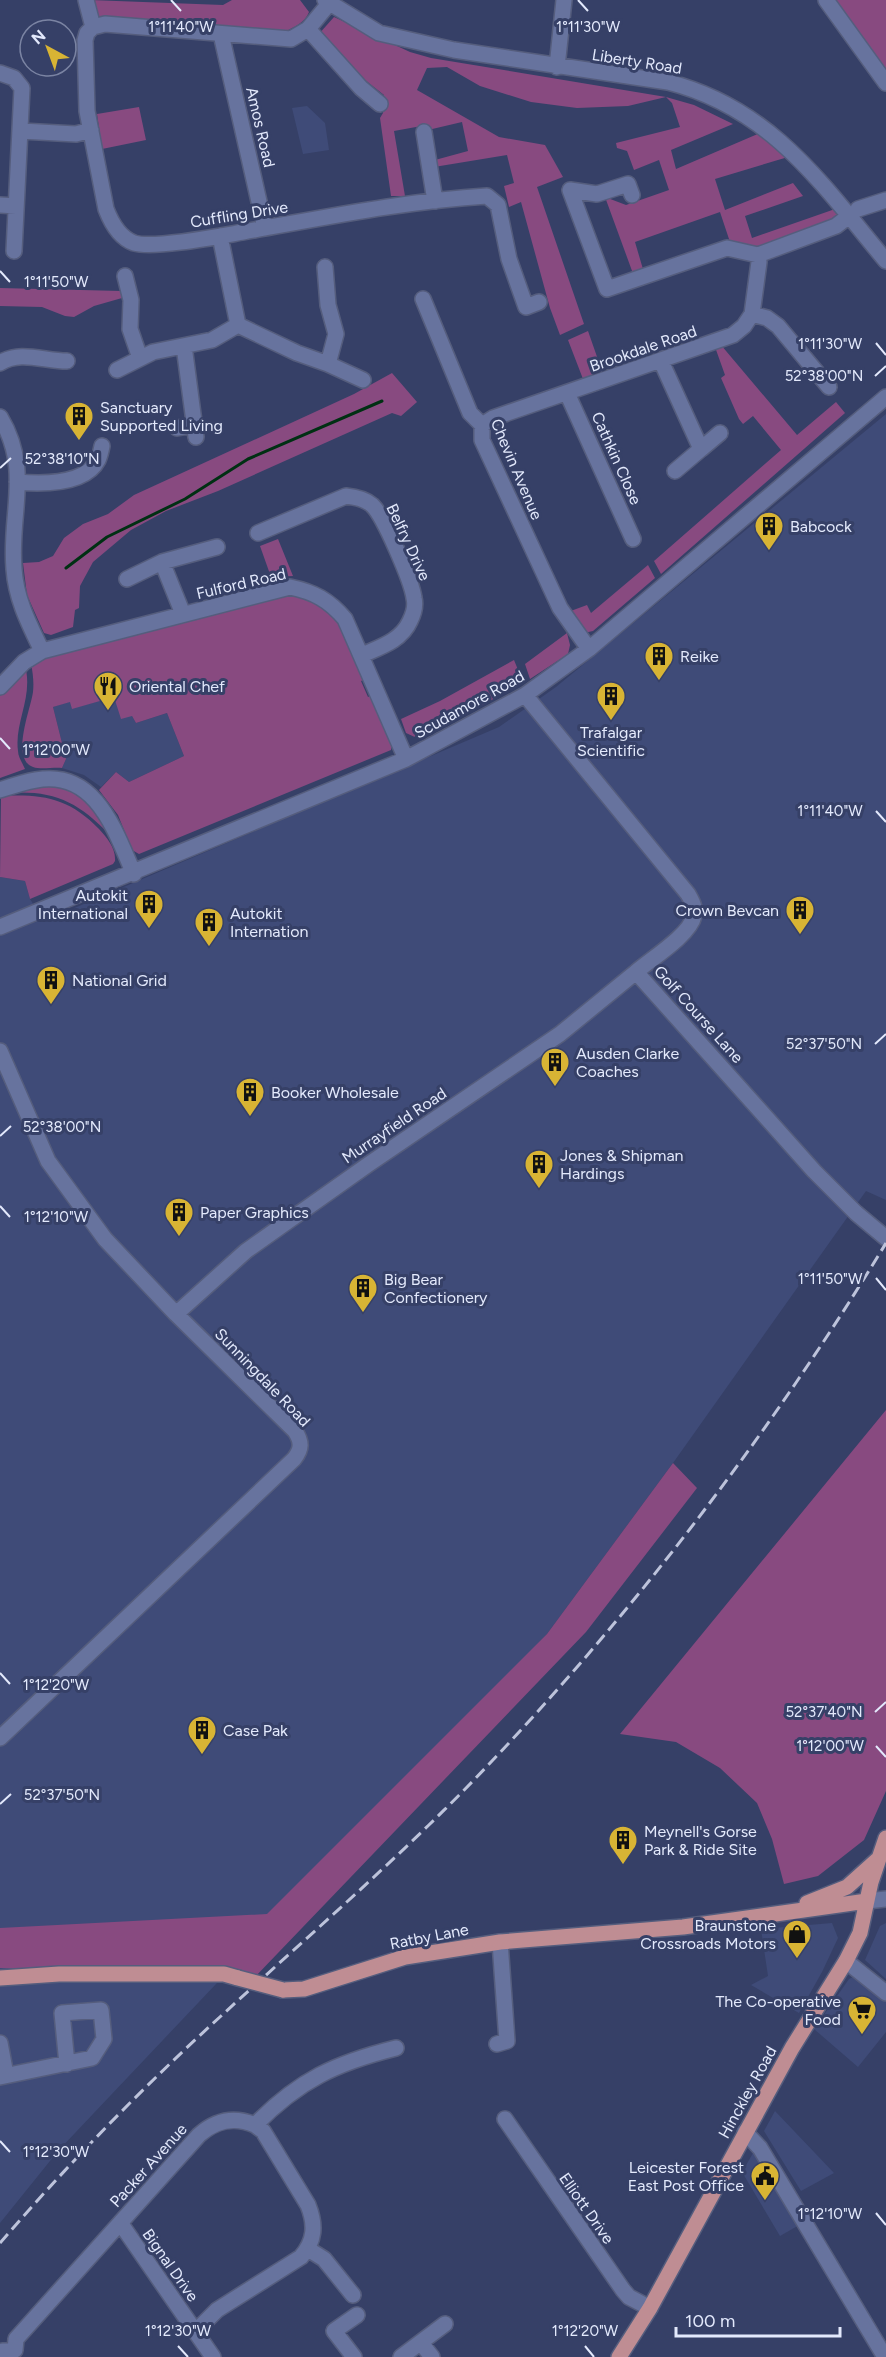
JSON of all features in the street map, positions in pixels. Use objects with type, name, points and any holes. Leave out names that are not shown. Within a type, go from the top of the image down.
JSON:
[{"type":"main road","name":"Hinckley Road","points":[[619,2357],[650,2308],[792,2048],[846,1961],[860,1933],[867,1900],[886,1839]]},
{"type":"main road","points":[[780,1914],[847,1887],[879,1858]]},
{"type":"main road","name":"Ratby Lane","points":[[0,1978],[60,1974],[224,1974],[283,1990],[304,1989],[405,1957],[500,1942],[683,1927],[867,1900]]},
{"type":"street","points":[[86,0],[93,27],[105,24],[291,39],[308,29],[329,1]]},
{"type":"street","points":[[557,67],[564,0]]},
{"type":"street","points":[[826,0],[886,83]]},
{"type":"street","name":"Liberty Road","points":[[329,1],[379,33],[454,50],[668,82],[734,107],[770,132],[854,213],[886,261]]},
{"type":"street","name":"Cuffling Drive","points":[[93,27],[87,33],[85,40],[87,111],[106,209],[112,223],[132,242],[147,245],[220,236],[435,201],[487,196],[498,205],[508,259],[533,305]]},
{"type":"street","points":[[308,29],[361,88],[380,104]]},
{"type":"street","name":"Amos Road","points":[[221,34],[265,228]]},
{"type":"street","points":[[0,73],[14,78],[22,88],[14,251]]},
{"type":"street","points":[[21,131],[76,134],[91,130]]},
{"type":"street","points":[[424,132],[435,201]]},
{"type":"street","points":[[632,195],[628,184],[597,194],[570,190],[607,289],[727,248],[758,255],[836,226],[854,213],[886,200]]},
{"type":"street","points":[[0,205],[16,206]]},
{"type":"street","points":[[220,236],[238,325]]},
{"type":"street","points":[[758,255],[752,314],[767,318],[777,326],[829,387]]},
{"type":"street","points":[[325,267],[328,305],[336,334],[328,364]]},
{"type":"street","points":[[125,276],[130,300],[130,329],[140,358]]},
{"type":"street","name":"Chevin Avenue","points":[[423,299],[470,413],[482,425],[482,440],[560,608],[589,649]]},
{"type":"street","name":"Brookdale Road","points":[[482,425],[493,417],[733,335],[744,326],[752,314]]},
{"type":"street","points":[[117,370],[153,352],[212,340],[238,325]]},
{"type":"street","points":[[238,325],[297,353],[363,380]]},
{"type":"street","points":[[177,428],[195,431],[183,346]]},
{"type":"street","points":[[0,363],[9,357],[18,356],[67,361]]},
{"type":"street","points":[[661,361],[701,449]]},
{"type":"street","name":"Cathkin Close","points":[[567,393],[633,539]]},
{"type":"street","name":"Scudamore Road","points":[[0,927],[406,759],[525,695],[589,649],[886,397]]},
{"type":"street","points":[[0,417],[16,453],[14,567],[17,593],[42,651]]},
{"type":"street","points":[[675,471],[720,433]]},
{"type":"street","points":[[17,482],[33,484],[74,478],[90,471],[99,460],[102,446]]},
{"type":"street","name":"Belfry Drive","points":[[265,535],[346,496],[359,498],[371,504],[379,513],[408,579],[415,600],[414,612],[402,633],[391,642],[362,655]]},
{"type":"street","points":[[0,517],[16,516]]},
{"type":"street","points":[[127,579],[162,562],[217,547]]},
{"type":"street","points":[[162,562],[183,615]]},
{"type":"street","name":"Fulford Road","points":[[0,687],[24,662],[42,651],[290,587],[322,597],[345,619],[406,759]]},
{"type":"street","name":"Golf Course Lane","points":[[525,695],[694,903],[694,915],[686,931],[636,972],[814,1171],[856,1213],[886,1238]]},
{"type":"street","points":[[0,790],[37,779],[53,779],[69,782],[86,790],[103,808],[110,820],[134,873]]},
{"type":"street","name":"Murrayfield Road","points":[[176,1314],[246,1251],[560,1034],[636,972]]},
{"type":"street","name":"Sunningdale Road","points":[[0,1051],[48,1161],[105,1239],[176,1314],[295,1431],[300,1438],[301,1446],[299,1452],[0,1738]]},
{"type":"street","points":[[867,1900],[886,1899]]},
{"type":"street","points":[[497,2044],[507,2041],[500,1942]]},
{"type":"street","points":[[846,1961],[886,1993]]},
{"type":"street","points":[[0,2043],[3,2076],[67,2064]]},
{"type":"street","points":[[195,2331],[217,2310],[301,2257],[308,2249],[313,2237],[312,2215],[263,2132],[255,2125],[294,2089],[315,2077],[365,2056],[396,2048]]},
{"type":"street","name":"Elliott Drive","points":[[505,2119],[623,2290],[650,2308]]},
{"type":"street","name":"Packer Avenue","points":[[13,2354],[16,2340],[199,2135],[210,2125],[229,2120],[246,2121],[255,2125]]},
{"type":"street","points":[[745,2132],[760,2148],[885,2357]]},
{"type":"street","name":"Bignal Drive","points":[[121,2224],[213,2357]]},
{"type":"street","points":[[308,2249],[324,2259],[353,2295]]},
{"type":"street","points":[[354,2357],[334,2331],[357,2315]]},
{"type":"street","points":[[401,2357],[445,2324]]},
{"type":"street","points":[[421,2343],[432,2357]]},
{"type":"shaded area","points":[[90,0],[223,5],[232,0],[300,0],[309,12],[302,22],[284,32],[96,16]]},
{"type":"shaded area","points":[[833,0],[886,0],[886,76]]},
{"type":"shaded area","points":[[334,17],[410,52],[431,58],[666,97],[628,106],[577,108],[531,102],[480,86],[447,67],[427,68],[417,90],[499,137],[545,145],[563,177],[537,187],[584,324],[560,335],[550,308],[521,202],[509,207],[504,186],[514,183],[507,155],[434,167],[435,160],[468,151],[462,122],[428,130],[427,125],[394,131],[405,196],[391,196],[380,118],[383,113],[384,95],[365,80],[335,47],[330,49],[318,35]]},
{"type":"shaded area","points":[[666,97],[694,105],[733,124],[671,150],[676,169],[760,133],[788,157],[715,179],[725,210],[793,183],[803,196],[745,216],[752,238],[838,208],[849,216],[758,255],[732,248],[720,212],[635,242],[645,276],[635,279],[605,197],[626,205],[669,190],[659,160],[634,170],[627,151],[617,148],[616,143],[680,127],[672,103]]},
{"type":"shaded area","points":[[307,106],[325,123],[329,150],[303,154],[292,108]]},
{"type":"shaded area","points":[[139,107],[146,140],[102,149],[97,114]]},
{"type":"shaded area","points":[[0,288],[121,291],[122,298],[94,306],[74,317],[42,307],[0,306]]},
{"type":"shaded area","points":[[588,331],[602,371],[583,379],[568,340]]},
{"type":"shaded area","points":[[721,345],[797,435],[836,402],[845,413],[661,574],[654,561],[781,450],[753,416],[743,424],[739,419],[721,378],[725,375],[715,347]]},
{"type":"shaded area","points":[[392,373],[417,402],[401,416],[392,413],[218,491],[166,511],[131,530],[93,562],[80,586],[79,608],[75,610],[73,627],[51,635],[44,633],[27,595],[23,563],[39,562],[53,556],[64,538],[83,524],[108,514],[134,495],[354,394]]},
{"type":"shaded area","points":[[886,414],[886,1200],[866,1191],[673,1463],[547,1634],[58,2151],[0,2223],[0,877],[25,881],[30,899],[44,921],[499,727],[556,687]]},
{"type":"shaded area","points":[[278,539],[293,576],[271,577],[260,546]]},
{"type":"shaded area","points":[[648,565],[655,578],[593,631],[584,633],[568,612],[587,605],[591,613]]},
{"type":"shaded area","points":[[284,592],[308,597],[338,619],[366,679],[361,681],[368,697],[372,695],[392,745],[391,750],[139,854],[132,850],[118,815],[99,790],[116,772],[129,782],[184,756],[167,713],[136,723],[132,716],[121,719],[114,697],[72,709],[70,702],[53,707],[66,759],[62,768],[36,768],[26,762],[22,744],[33,692],[31,664],[43,655]]},
{"type":"shaded area","points":[[567,633],[570,645],[568,654],[530,679],[525,664]]},
{"type":"shaded area","points":[[514,660],[523,682],[453,722],[417,738],[406,733],[401,719],[440,701]]},
{"type":"shaded area","points":[[24,662],[27,686],[18,740],[19,756],[25,769],[0,778],[0,687]]},
{"type":"shaded area","points":[[114,697],[136,723],[167,713],[184,756],[129,782],[116,772],[101,787],[84,775],[62,768],[66,759],[53,707],[71,701],[73,708]]},
{"type":"shaded area","points":[[57,785],[76,794],[89,804],[109,834],[87,814],[64,800],[39,794],[8,793],[25,787]]},
{"type":"shaded area","points":[[1,796],[43,797],[77,810],[108,840],[114,852],[115,861],[113,864],[30,899],[25,881],[0,877]]},
{"type":"shaded area","points":[[886,1410],[886,1791],[864,1840],[818,1876],[784,1884],[772,1839],[757,1803],[720,1768],[676,1742],[620,1734]]},
{"type":"shaded area","points":[[673,1463],[697,1488],[586,1632],[254,1978],[0,1968],[0,1928],[267,1914],[547,1634]]},
{"type":"shaded area","points":[[832,1923],[838,1938],[799,2013],[751,1985],[768,1976],[761,1929]]},
{"type":"shaded area","points":[[886,1923],[886,1979],[865,1960],[880,1926]]},
{"type":"shaded area","points":[[855,1976],[886,2000],[886,2032],[858,2067],[814,2029],[849,1979]]},
{"type":"shaded area","points":[[775,2111],[834,2173],[801,2191],[764,2131]]},
{"type":"shaded area","points":[[756,2148],[801,2224],[780,2236],[742,2172]]},
{"type":"waterway","points":[[66,568],[107,537],[185,499],[248,459],[382,401]]},
{"type":"railway","points":[[0,2243],[135,2098],[411,1842],[530,1720],[641,1591],[745,1456],[794,1386],[886,1243]]},
{"type":"place","name":"Sanctuary Supported Living","points":[[79,442]]},
{"type":"place","name":"Babcock","points":[[769,552]]},
{"type":"place","name":"Reike","points":[[659,682]]},
{"type":"place","name":"Oriental Chef","points":[[108,712]]},
{"type":"place","name":"Trafalgar Scientific","points":[[611,722]]},
{"type":"place","name":"Autokit International","points":[[149,930]]},
{"type":"place","name":"Crown Bevcan","points":[[800,936]]},
{"type":"place","name":"Autokit Internation","points":[[209,948]]},
{"type":"place","name":"National Grid","points":[[51,1006]]},
{"type":"place","name":"Ausden Clarke Coaches","points":[[555,1088]]},
{"type":"place","name":"Booker Wholesale","points":[[250,1118]]},
{"type":"place","name":"Jones & Shipman Hardings","points":[[539,1190]]},
{"type":"place","name":"Paper Graphics","points":[[179,1238]]},
{"type":"place","name":"Big Bear Confectionery","points":[[363,1314]]},
{"type":"place","name":"Case Pak","points":[[202,1756]]},
{"type":"place","name":"Meynell's Gorse Park & Ride Site","points":[[623,1866]]},
{"type":"place","name":"Braunstone Crossroads Motors","points":[[797,1960]]},
{"type":"place","name":"The Co-operative Food","points":[[862,2036]]},
{"type":"place","name":"Leicester Forest East Post Office","points":[[765,2202]]}]
